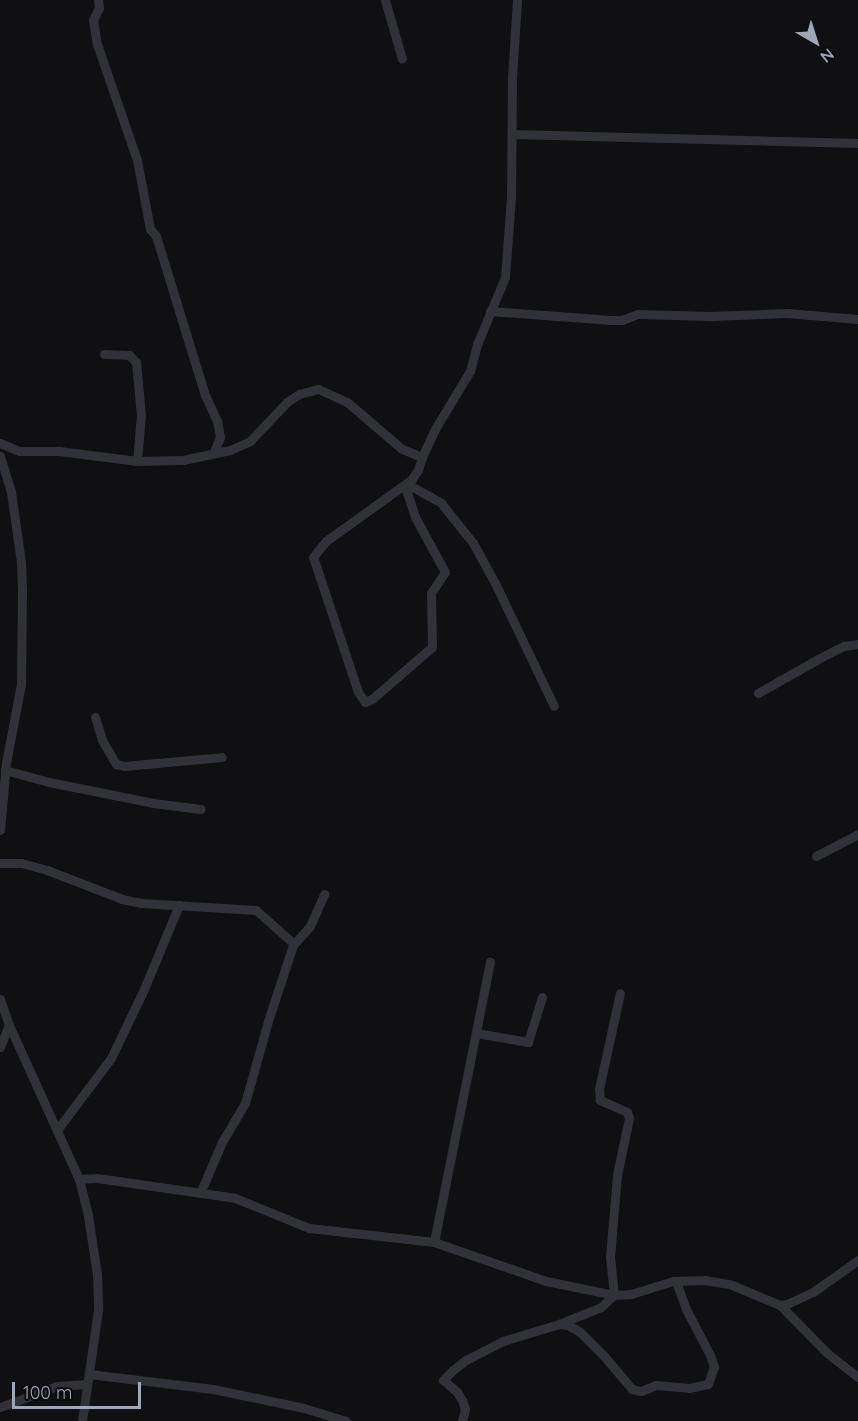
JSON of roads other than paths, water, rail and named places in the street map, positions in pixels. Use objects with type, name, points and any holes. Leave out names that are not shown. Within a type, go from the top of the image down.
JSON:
[{"type":"street","points":[[98,0],[99,8],[93,20],[97,44],[137,160],[150,229],[156,236],[205,395],[217,421],[220,437],[214,452]]},
{"type":"street","points":[[385,0],[402,59]]},
{"type":"street","points":[[411,481],[326,541],[313,557],[358,692],[365,702],[372,699],[432,647],[430,593],[445,572],[415,517],[406,489],[418,470],[435,429],[470,371],[490,311],[505,277],[508,261],[513,134],[512,78],[517,0]]},
{"type":"street","points":[[513,134],[858,142]]},
{"type":"street","points":[[490,311],[611,320],[622,320],[638,314],[711,316],[787,313],[858,319]]},
{"type":"street","points":[[104,354],[129,355],[135,362],[141,415],[137,461]]},
{"type":"street","points":[[0,443],[19,451],[59,451],[137,461],[183,460],[230,450],[250,441],[287,402],[299,394],[318,389],[347,402],[402,449],[422,457]]},
{"type":"street","points":[[0,456],[11,492],[21,562],[22,590],[21,684],[5,770],[0,830]]},
{"type":"street","points":[[411,481],[441,503],[473,543],[495,583],[554,706]]},
{"type":"street","points":[[758,693],[818,658],[844,646],[858,644]]},
{"type":"street","points":[[95,717],[102,740],[116,764],[124,766],[222,757]]},
{"type":"street","points":[[5,770],[49,782],[153,803],[201,809]]},
{"type":"street","points":[[816,856],[858,834]]},
{"type":"street","points":[[0,863],[21,863],[47,870],[122,899],[256,910],[294,944]]},
{"type":"street","points":[[201,1191],[222,1142],[245,1103],[268,1020],[294,944],[315,919],[324,894]]},
{"type":"street","points":[[57,1130],[111,1058],[144,989],[179,905]]},
{"type":"street","points":[[434,1242],[490,962]]},
{"type":"street","points":[[614,1295],[610,1257],[617,1175],[629,1118],[627,1112],[600,1100],[599,1089],[620,993]]},
{"type":"street","points":[[476,1033],[528,1042],[542,997]]},
{"type":"street","points":[[0,999],[9,1025],[79,1179],[98,1274],[98,1310],[82,1421]]},
{"type":"street","points":[[0,1047],[9,1025]]},
{"type":"street","points":[[79,1179],[97,1178],[201,1191],[248,1201],[309,1228],[434,1242],[546,1281],[614,1295],[676,1281],[705,1280],[732,1285],[780,1305],[827,1353],[858,1377]]},
{"type":"street","points":[[780,1305],[795,1301],[858,1260]]},
{"type":"street","points":[[559,1324],[568,1325],[580,1332],[632,1389],[641,1391],[656,1385],[689,1388],[708,1384],[714,1367],[711,1355],[686,1309],[676,1281]]},
{"type":"street","points":[[462,1421],[465,1409],[462,1401],[457,1392],[443,1380],[453,1370],[466,1360],[503,1341],[559,1324],[601,1307],[614,1295]]},
{"type":"street","points":[[793,1316],[795,1301]]},
{"type":"street","points":[[0,1407],[57,1386],[88,1379],[213,1389],[304,1408],[346,1421]]}]
